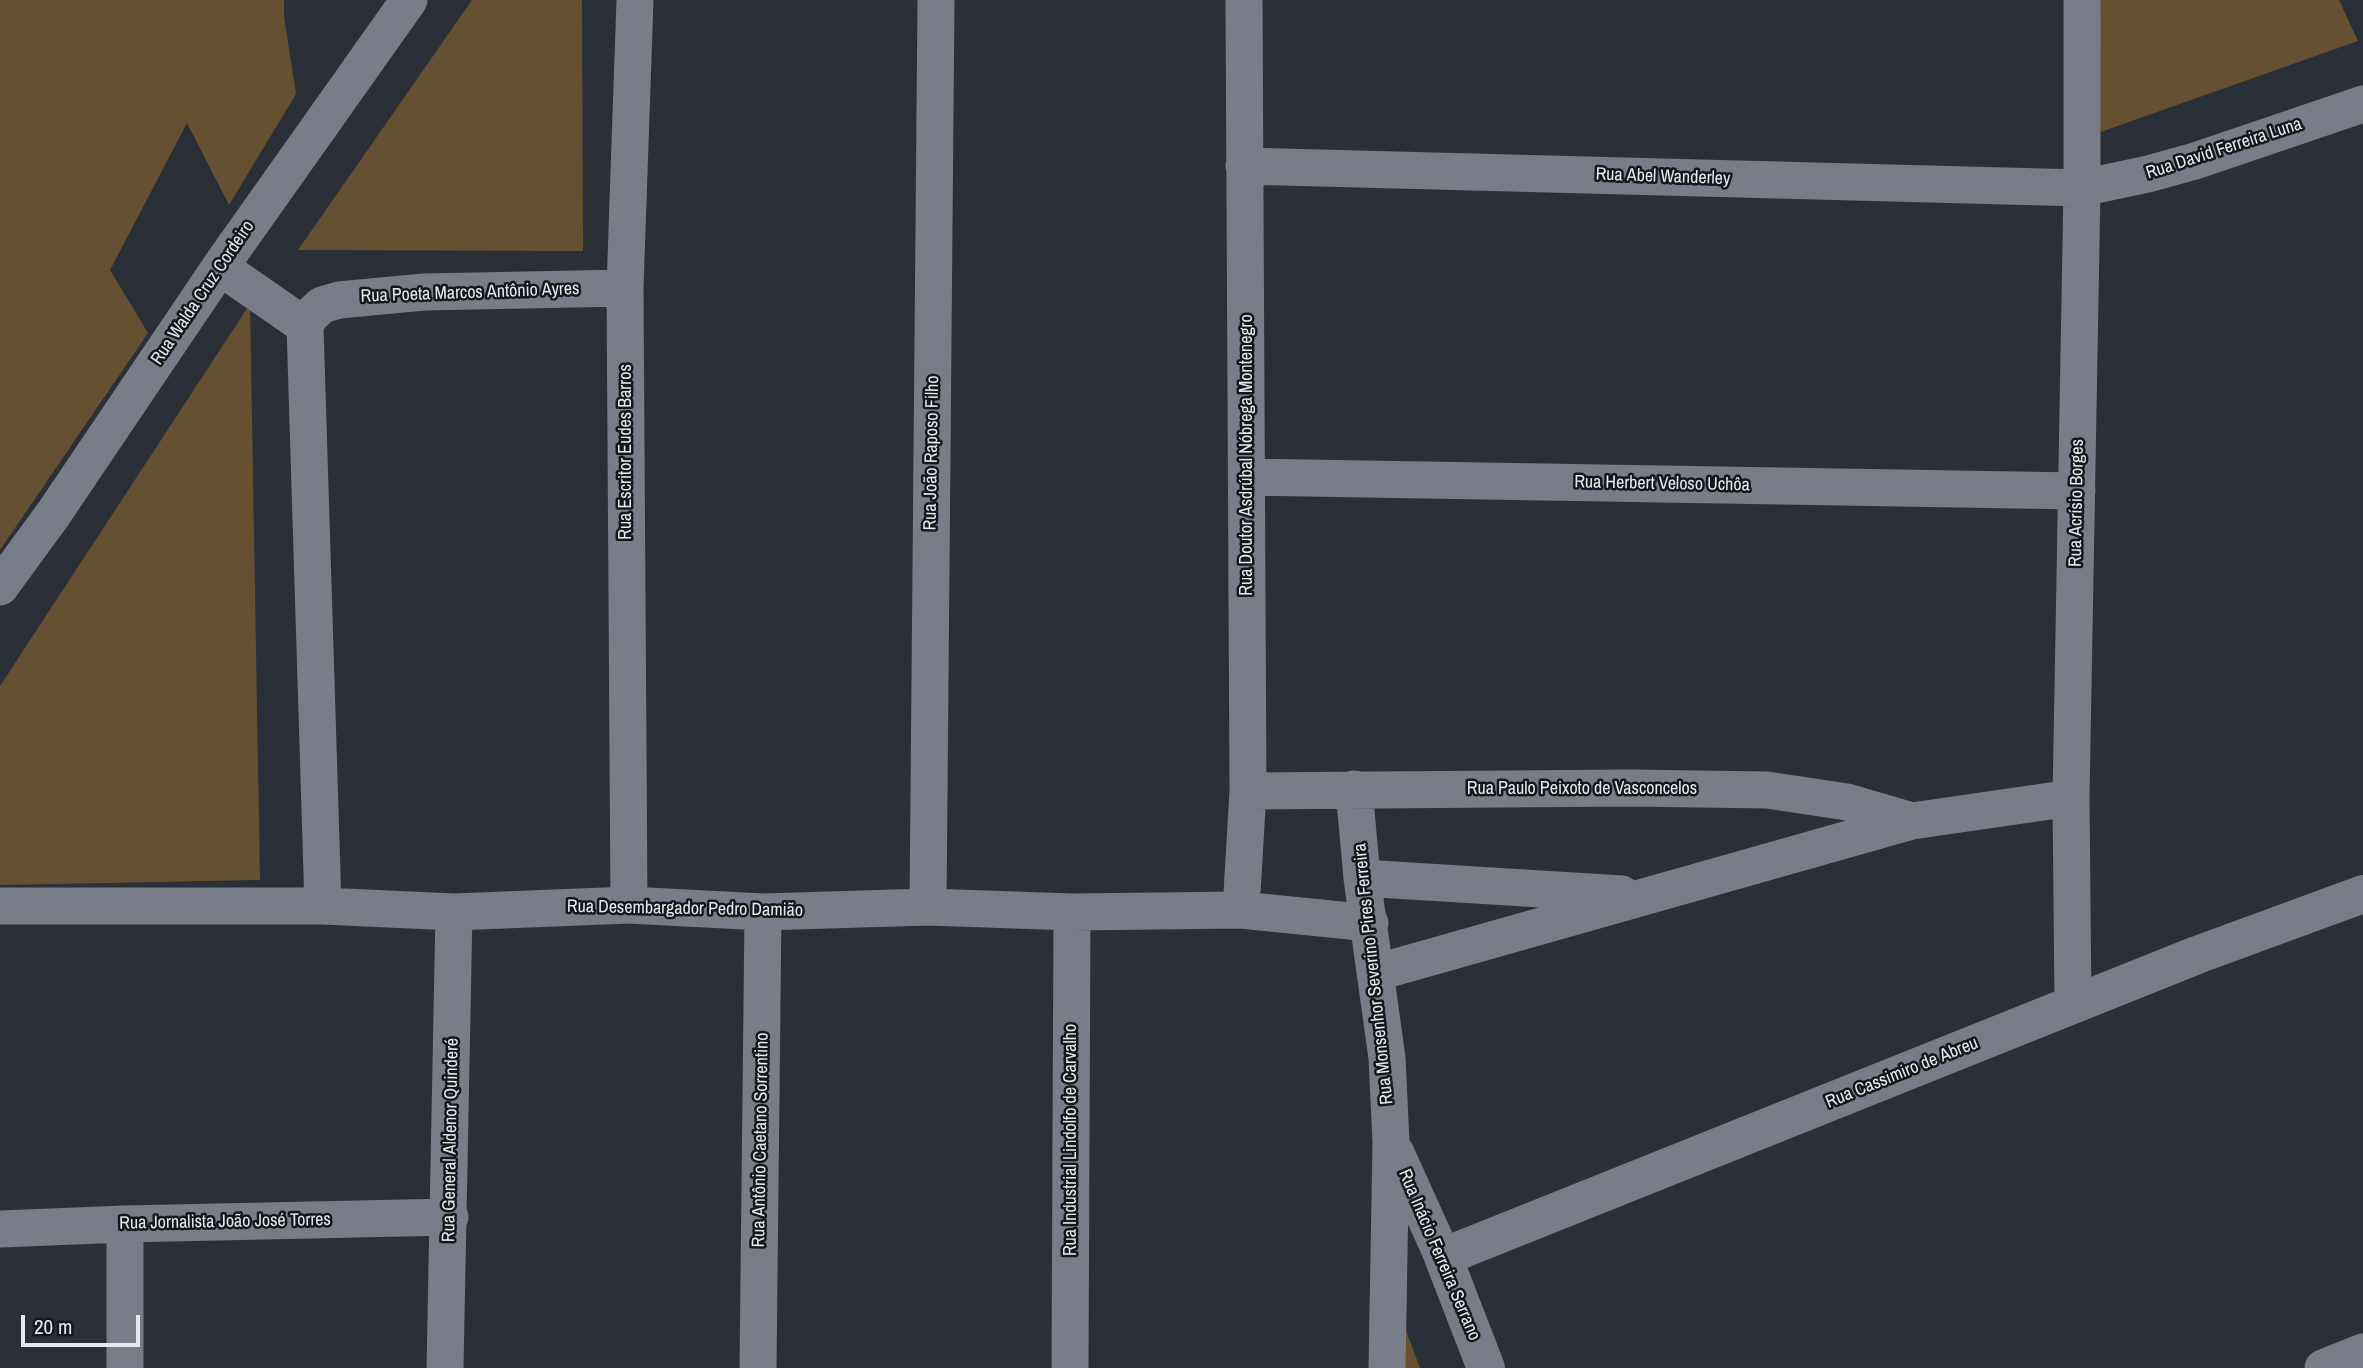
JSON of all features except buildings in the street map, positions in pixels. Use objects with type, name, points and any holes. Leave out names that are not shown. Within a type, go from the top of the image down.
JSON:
[{"type":"street","name":"Rua Walda Cruz Cordeiro","points":[[0,587],[54,513],[220,267],[408,0]]},
{"type":"street","name":"Rua Escritor Eudes Barros","points":[[629,905],[625,288],[635,0]]},
{"type":"street","name":"Rua João Raposo Filho","points":[[928,907],[936,0]]},
{"type":"street","name":"Rua Doutor Asdrúbal Nóbrega Montenegro","points":[[1241,909],[1248,791],[1244,0]]},
{"type":"street","name":"Rua Acrísio Borges","points":[[2073,1005],[2071,798],[2082,188],[2082,0]]},
{"type":"street","name":"Rua David Ferreira Luna","points":[[2082,188],[2195,161],[2363,104]]},
{"type":"street","name":"Rua Abel Wanderley","points":[[1244,166],[2082,188]]},
{"type":"street","points":[[220,267],[305,326],[323,906]]},
{"type":"street","name":"Rua Poeta Marcos Antônio Ayres","points":[[305,326],[315,310],[338,300],[424,292],[625,288]]},
{"type":"street","name":"Rua Herbert Veloso Uchôa","points":[[1247,477],[2077,491]]},
{"type":"street","name":"Rua Monsenhor Severino Pires Ferreira","points":[[1354,789],[1362,878],[1387,1058],[1391,1142],[1387,1368]]},
{"type":"street","name":"Rua Paulo Peixoto de Vasconcelos","points":[[1248,791],[1767,790],[1847,802],[1912,821]]},
{"type":"street","name":"Rua Paulo Peixoto de Vasconcelos","points":[[1375,973],[1912,821],[2071,798]]},
{"type":"street","name":"Rua Paulo Peixoto de Vasconcelos","points":[[1362,878],[1651,895]]},
{"type":"street","name":"Rua Cassimiro de Abreu","points":[[1443,1257],[2197,956],[2363,894]]},
{"type":"street","name":"Rua Desembargador Pedro Damião","points":[[0,906],[323,906],[454,912],[629,905],[763,912],[928,907],[1072,912],[1241,909],[1370,923]]},
{"type":"street","name":"Rua General Aldenor Quinderé","points":[[445,1368],[454,912]]},
{"type":"street","name":"Rua Antônio Caetano Sorrentino","points":[[758,1368],[763,912]]},
{"type":"street","name":"Rua Industrial Lindolfo de Carvalho","points":[[1070,1368],[1072,912]]},
{"type":"street","name":"Rua Inácio Ferreira Serrano","points":[[1391,1142],[1443,1257],[1486,1368]]},
{"type":"street","name":"Rua Jornalista João José Torres","points":[[0,1229],[450,1217]]},
{"type":"street","points":[[125,1224],[125,1368]]},
{"type":"street","points":[[2323,1368],[2363,1352]]},
{"type":"shaded area","points":[[0,0],[284,0],[284,17],[296,94],[229,205],[187,123],[110,270],[148,333],[0,550]]},
{"type":"shaded area","points":[[472,0],[582,0],[583,251],[298,250]]},
{"type":"shaded area","points":[[2095,0],[2339,0],[2358,41],[2095,134]]},
{"type":"shaded area","points":[[250,304],[260,880],[0,885],[0,686]]},
{"type":"shaded area","points":[[1396,1304],[1420,1368],[1396,1368]]}]
